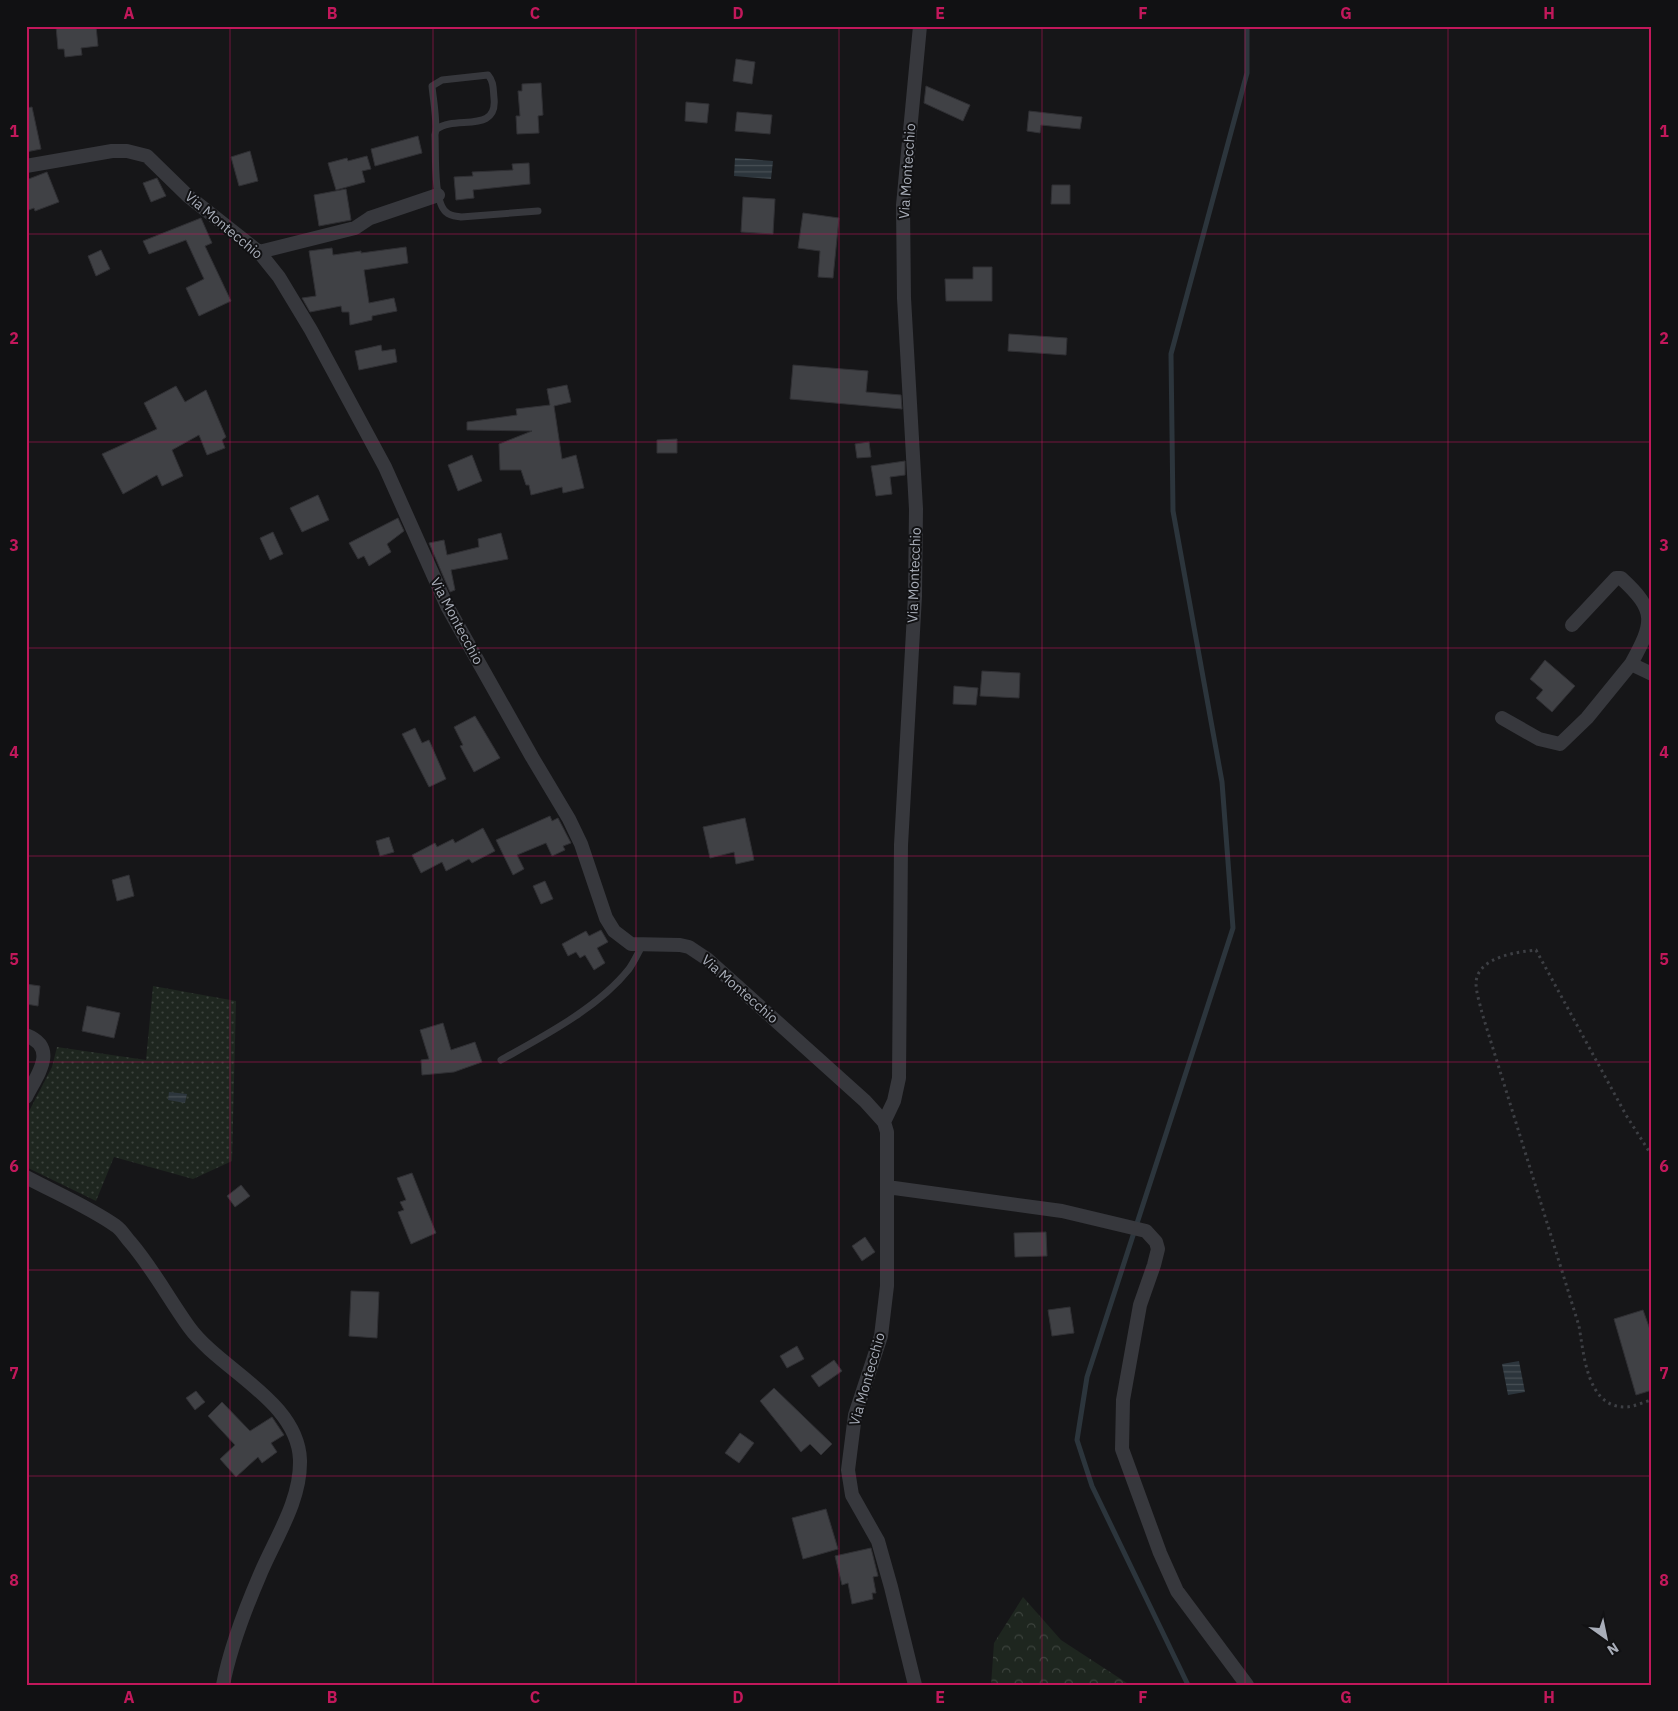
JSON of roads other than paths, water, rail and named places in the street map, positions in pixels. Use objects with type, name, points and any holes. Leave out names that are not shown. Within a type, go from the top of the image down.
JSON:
[{"type":"street","name":"Via Montecchio","points":[[884,1122],[894,1101],[899,1078],[901,845],[915,596],[916,509],[904,298],[903,206],[920,26]]},
{"type":"street","name":"Via Montecchio","points":[[26,166],[112,151],[127,151],[147,156],[188,196],[260,252],[279,277],[311,330],[385,467],[447,606],[569,819],[581,844],[606,918],[621,938],[630,944],[642,946],[680,945],[688,947],[707,959],[865,1101],[884,1122],[887,1132],[887,1286],[881,1336],[854,1415],[848,1470],[852,1495],[878,1540],[892,1587],[915,1685]]},
{"type":"street","points":[[260,252],[355,228],[370,218],[438,195]]},
{"type":"street","points":[[1502,718],[1539,739],[1560,744],[1587,718],[1631,664],[1648,625],[1648,608],[1636,592],[1621,578],[1616,578],[1572,625]]},
{"type":"street","points":[[1631,664],[1652,674]]},
{"type":"street","points":[[26,1035],[40,1042],[44,1051],[42,1065],[26,1097]]},
{"type":"street","points":[[26,1177],[117,1227],[140,1254],[190,1329],[212,1352],[261,1393],[285,1418],[296,1438],[300,1461],[295,1496],[255,1587],[228,1660],[223,1685]]},
{"type":"street","points":[[887,1187],[1062,1211],[1146,1231],[1156,1242],[1158,1249],[1140,1305],[1124,1390],[1122,1449],[1160,1553],[1177,1591],[1247,1685]]},
{"type":"lane","points":[[437,129],[442,125],[478,121],[490,116],[494,111],[495,105],[492,80],[488,76],[436,82],[432,86],[433,109],[437,129],[435,135],[438,195],[442,208],[450,215],[461,217],[538,211]]},
{"type":"lane","points":[[501,1060],[551,1032],[603,995],[630,968],[642,946]]},
{"type":"waterway","points":[[1188,1685],[1092,1486],[1077,1440],[1087,1377],[1233,928],[1222,782],[1173,511],[1171,354],[1247,73],[1247,26]]}]
